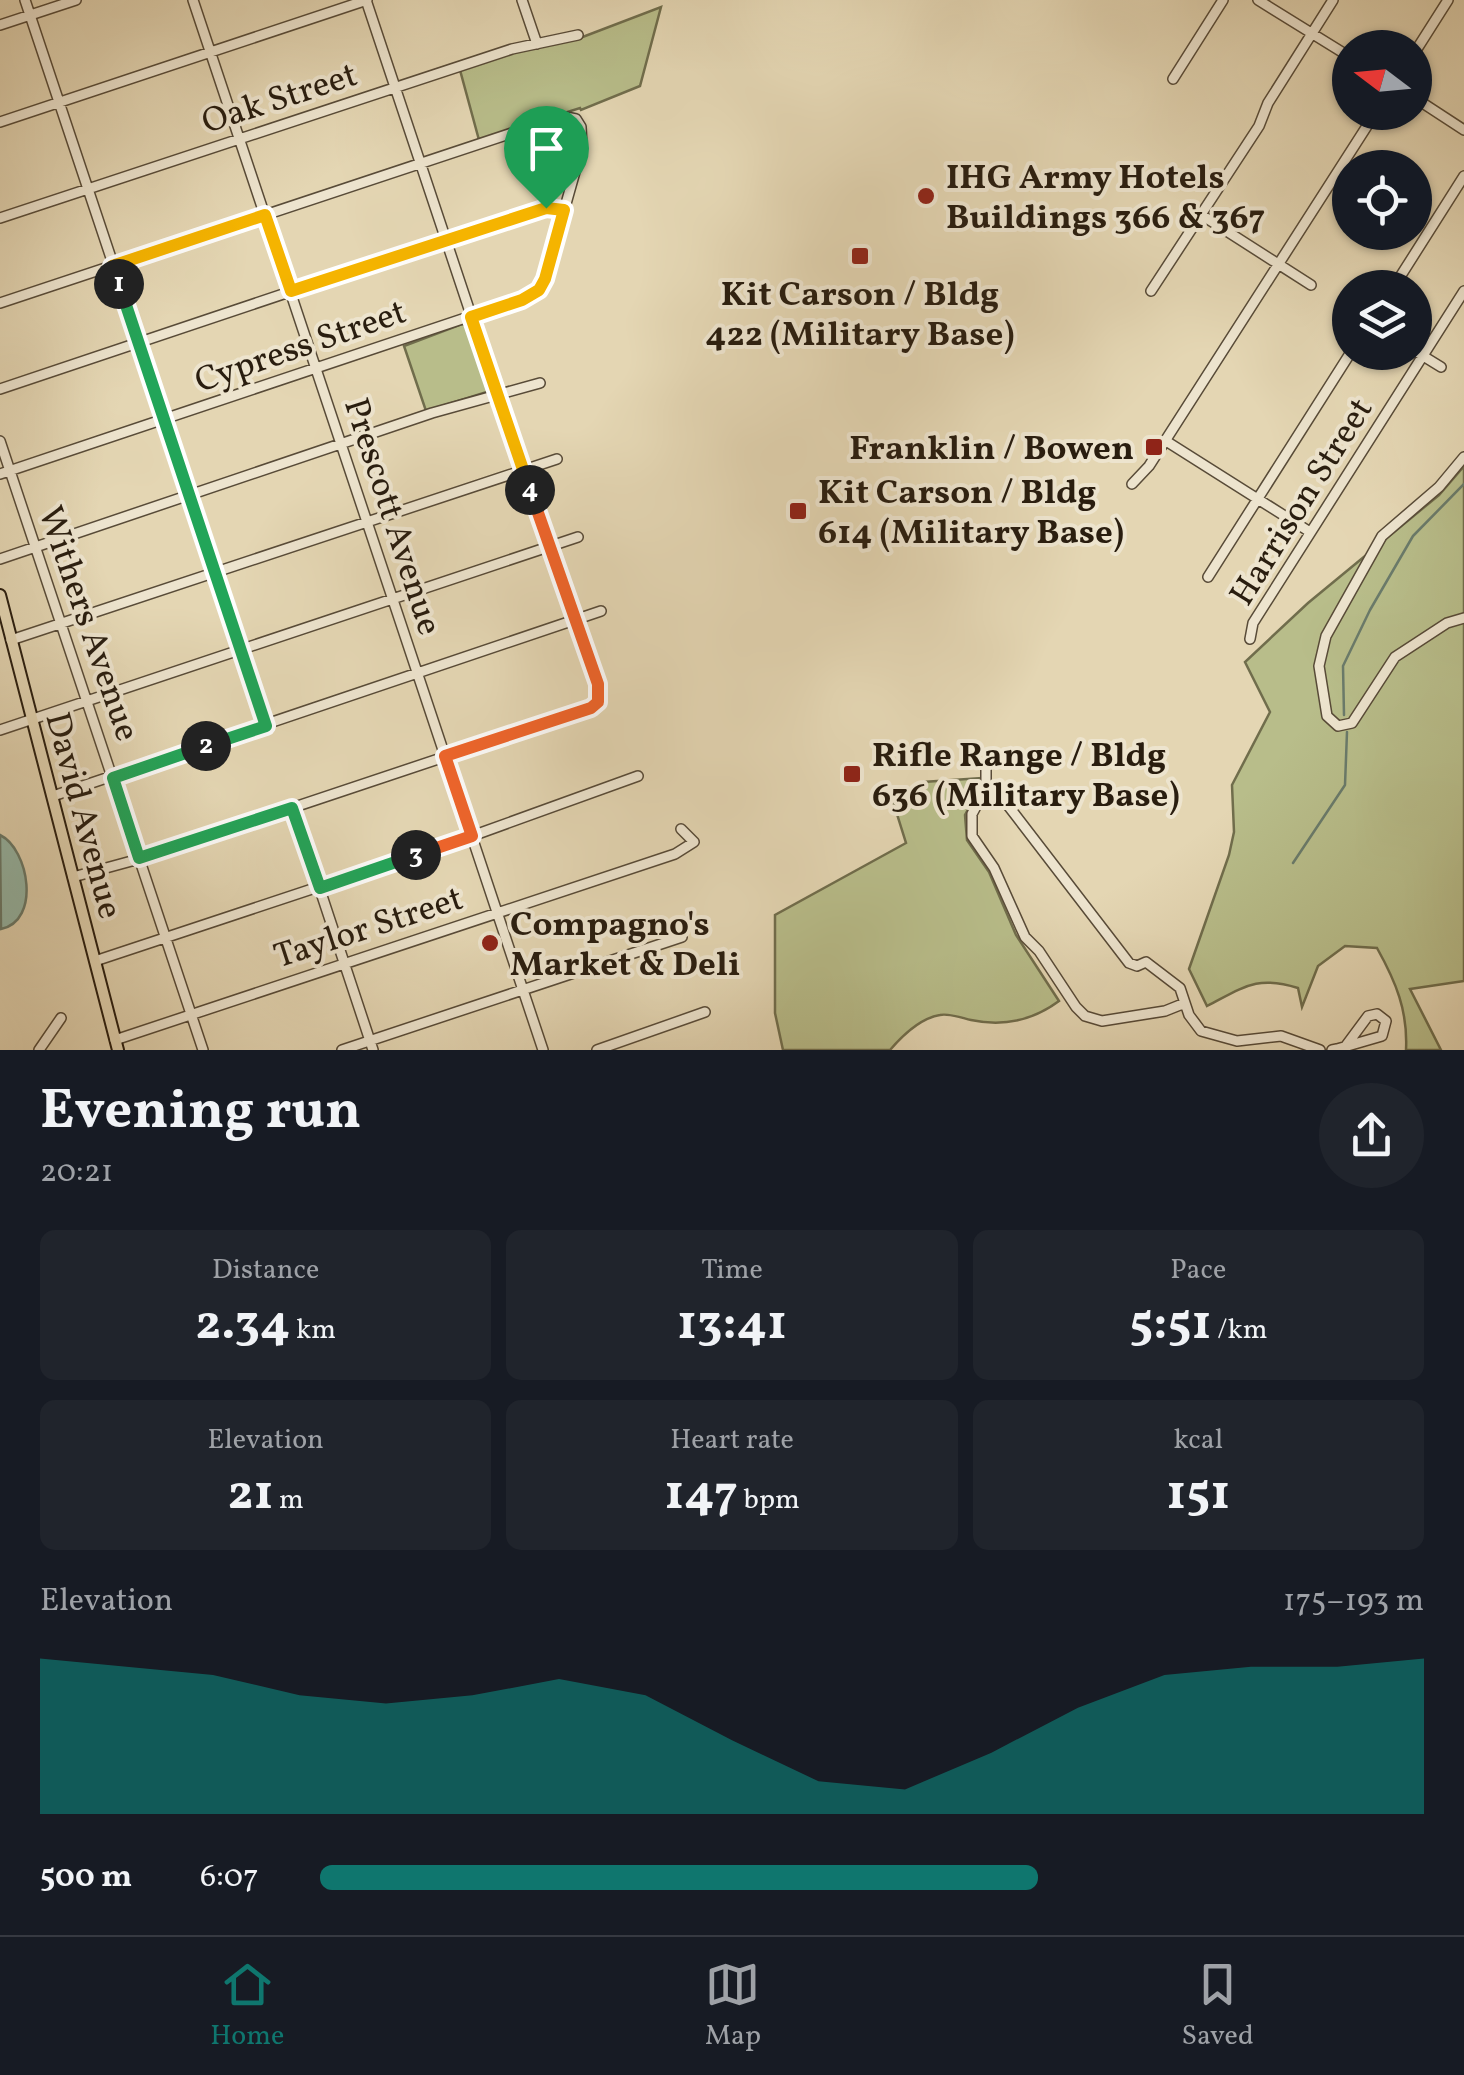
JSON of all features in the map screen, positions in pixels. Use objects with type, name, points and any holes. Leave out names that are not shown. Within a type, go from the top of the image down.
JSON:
[{"type":"main road","name":"David Avenue","points":[[0,595],[116,1045]]},
{"type":"street","points":[[24,0],[266,726]]},
{"type":"street","points":[[0,26],[76,0]]},
{"type":"street","name":"Prescott Avenue","points":[[193,0],[543,1050]]},
{"type":"street","points":[[0,122],[366,0],[573,620],[598,684],[598,702],[591,708],[73,877]]},
{"type":"street","points":[[522,0],[537,44]]},
{"type":"street","points":[[1173,79],[1223,0]]},
{"type":"street","points":[[1258,0],[1332,47]]},
{"type":"street","points":[[1151,291],[1334,0]]},
{"type":"street","points":[[1429,30],[1448,0]]},
{"type":"street","name":"Oak Street","points":[[0,218],[512,49],[578,34]]},
{"type":"street","points":[[1432,109],[1464,130]]},
{"type":"street","points":[[0,303],[420,164],[572,117],[579,122],[583,136],[564,210],[546,208],[525,214],[0,389]]},
{"type":"street","points":[[1132,484],[1150,466],[1365,130]]},
{"type":"street","points":[[1404,270],[1464,176]]},
{"type":"street","name":"Cypress Street","points":[[5,473],[534,295],[548,271],[564,210]]},
{"type":"street","points":[[1200,214],[1311,285]]},
{"type":"street","name":"Harrison Street","points":[[1432,336],[1464,291]]},
{"type":"street","points":[[1432,362],[1441,367]]},
{"type":"street","points":[[1208,577],[1340,370]]},
{"type":"street","name":"Harrison Street","points":[[1250,639],[1254,624],[1409,370]]},
{"type":"street","points":[[0,558],[540,382]]},
{"type":"street","name":"Withers Avenue","points":[[0,441],[5,473],[36,548],[202,1050]]},
{"type":"street","points":[[1166,441],[1310,532]]},
{"type":"street","points":[[1464,457],[1439,487],[1382,536],[1326,636],[1319,675],[1327,716],[1338,726],[1352,724],[1395,656],[1447,623],[1464,618]]},
{"type":"street","points":[[12,640],[557,459]]},
{"type":"street","points":[[0,730],[578,536]]},
{"type":"street","points":[[53,796],[600,611]]},
{"type":"street","points":[[986,768],[986,788],[972,814],[972,836],[993,868],[1025,937],[1039,951],[1076,1007],[1086,1016],[1102,1021],[1165,1011],[1185,1003]]},
{"type":"street","points":[[95,962],[638,776]]},
{"type":"street","points":[[986,788],[1000,795],[1130,963],[1137,966],[1146,962],[1180,988],[1194,1024],[1208,1034],[1238,1042],[1275,1035],[1290,1045],[1320,1050]]},
{"type":"street","points":[[292,808],[372,1045]]},
{"type":"street","name":"Taylor Street","points":[[116,1045],[344,961],[676,854],[694,842],[681,829]]},
{"type":"street","points":[[342,1050],[372,1045],[682,937]]},
{"type":"street","points":[[597,1050],[704,1012]]},
{"type":"street","points":[[1332,1050],[1345,1047],[1382,1036],[1386,1020],[1377,1014],[1368,1016],[1345,1047]]},
{"type":"street","points":[[39,1050],[62,1018]]},
{"type":"green space","points":[[661,7],[640,86],[581,110],[479,140],[460,70],[512,53],[580,38]]},
{"type":"green space","points":[[462,324],[469,326],[490,391],[426,411],[404,346]]},
{"type":"green space","points":[[1464,466],[1464,981],[1410,989],[1441,1050],[1406,1050],[1399,997],[1377,948],[1345,946],[1318,966],[1302,1007],[1298,988],[1272,983],[1251,985],[1207,1006],[1189,969],[1229,855],[1234,832],[1232,785],[1270,712],[1245,662],[1308,603],[1439,495]]},
{"type":"green space","points":[[981,778],[965,815],[967,840],[989,872],[1016,935],[1059,1001],[1028,1018],[1006,1022],[933,1017],[912,1028],[890,1050],[783,1050],[775,1013],[775,915],[906,843],[891,795],[899,788],[918,795],[923,782]]},
{"type":"shaded area","points":[[0,835],[18,854],[26,884],[22,913],[14,923],[1,929]]},
{"type":"waterway","points":[[1344,715],[1343,666],[1370,610],[1413,536],[1464,484]]},
{"type":"waterway","points":[[1293,863],[1345,785],[1347,732]]},
{"type":"place","name":"IHG Army Hotels Buildings 366 & 367","points":[[926,196]]},
{"type":"place","name":"Kit Carson / Bldg 422 (Military Base)","points":[[860,256]]},
{"type":"place","name":"Franklin / Bowen","points":[[1154,447]]},
{"type":"place","name":"Kit Carson / Bldg 614 (Military Base)","points":[[798,511]]},
{"type":"place","name":"Rifle Range / Bldg 636 (Military Base)","points":[[852,774]]},
{"type":"place","name":"Compagno's Market & Deli","points":[[490,943]]},
{"type":"route","points":[[546,208],[564,210],[542,286],[529,298],[471,317],[598,684],[600,696],[596,706],[445,756],[472,836],[320,888],[292,808],[139,858],[113,778],[266,726],[112,266],[265,215],[291,291],[546,208]]}]
